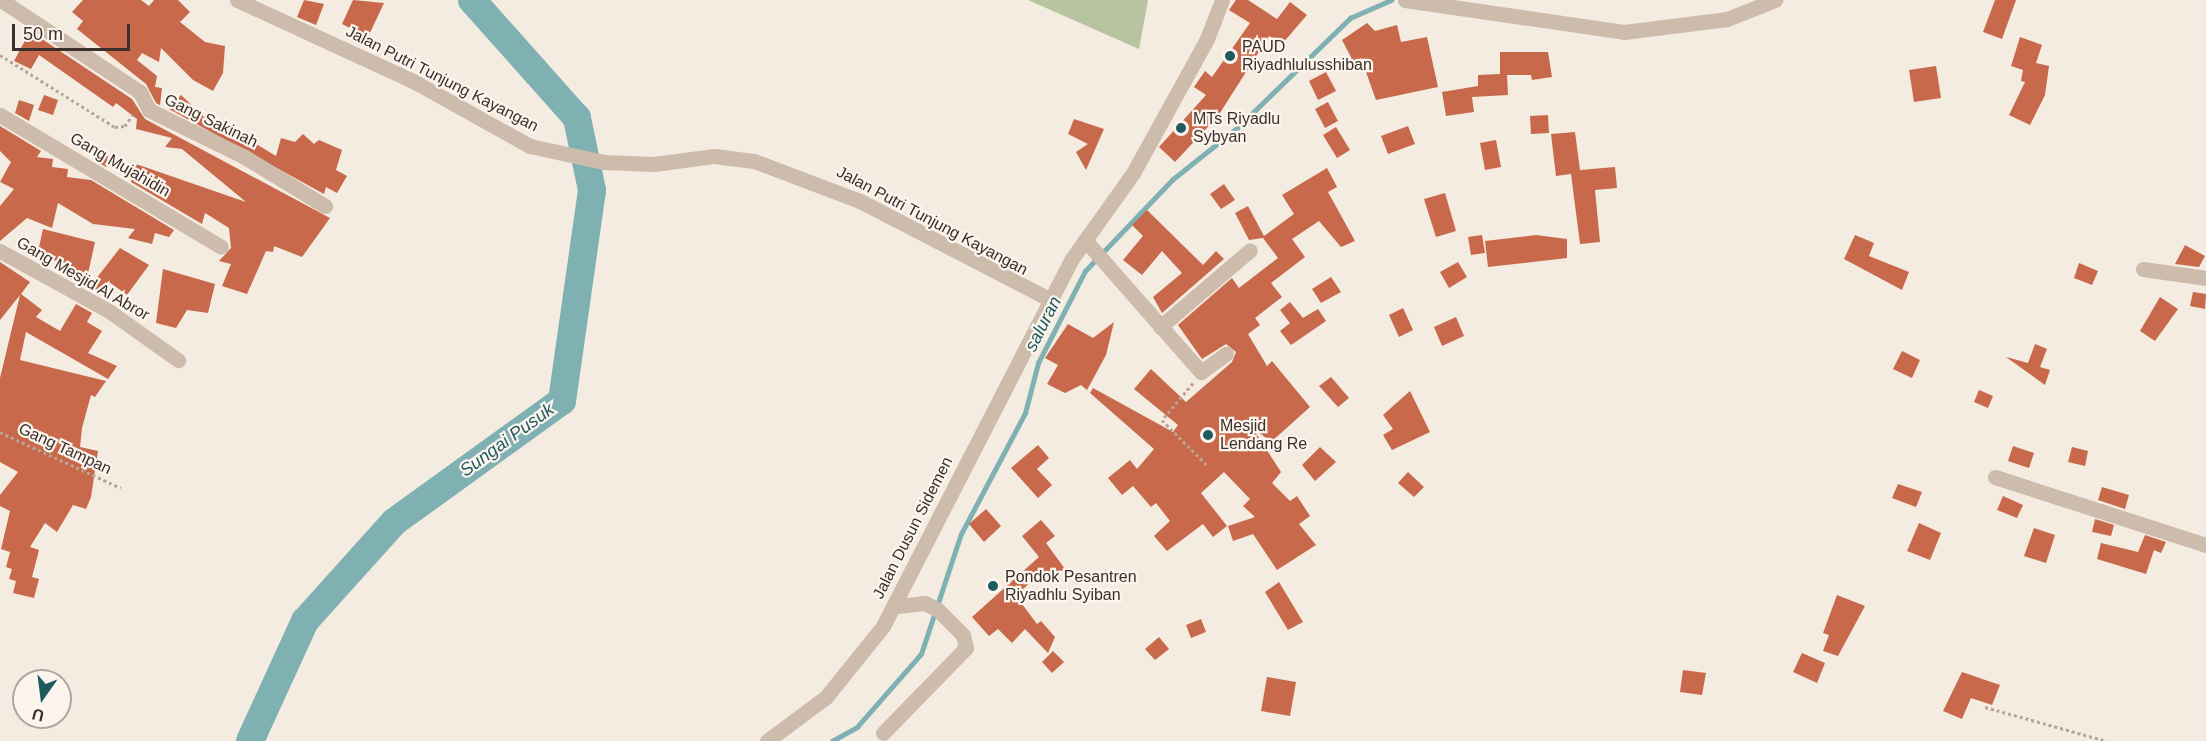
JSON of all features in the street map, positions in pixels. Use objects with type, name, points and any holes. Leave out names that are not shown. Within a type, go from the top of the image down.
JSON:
[{"type":"street","name":"Gang Sakinah","points":[[1,0],[139,91],[149,110],[243,156],[325,206]]},
{"type":"street","name":"Jalan Putri Tunjung Kayangan","points":[[237,0],[413,81],[516,140],[560,155],[654,164],[728,156],[808,178],[1051,300]]},
{"type":"street","points":[[1051,300],[1133,173],[1207,39],[1222,0]]},
{"type":"street","points":[[1405,0],[1624,32],[1727,19],[1775,0]]},
{"type":"street","name":"Gang Mujahidin","points":[[0,115],[222,247]]},
{"type":"street","points":[[1087,242],[1103,257],[1160,327],[1201,372],[1226,354]]},
{"type":"street","points":[[1160,327],[1250,250]]},
{"type":"street","name":"Gang Mesjid Al Abror","points":[[0,251],[109,311],[178,360]]},
{"type":"street","points":[[2143,269],[2206,278]]},
{"type":"street","name":"Jalan Dusun Sidemen","points":[[767,741],[842,681],[894,606],[1051,300]]},
{"type":"street","points":[[1995,477],[2206,544]]},
{"type":"street","points":[[883,733],[964,653],[963,634],[932,607],[894,606]]},
{"type":"path","points":[[0,55],[117,127],[126,125],[143,100]]},
{"type":"path","points":[[1201,372],[1162,418],[1208,466]]},
{"type":"path","name":"Gang Tampan","points":[[0,432],[121,488]]},
{"type":"path","points":[[1985,707],[2107,741]]},
{"type":"green space","points":[[1028,0],[1148,0],[1139,49]]},
{"type":"building","points":[[83,0],[141,0],[149,6],[154,0],[178,0],[190,12],[180,22],[205,42],[225,46],[223,73],[213,91],[193,80],[161,48],[159,62],[142,53],[137,60],[157,76],[155,87],[162,88],[160,105],[156,103],[146,84],[77,29],[83,21],[72,12]]},
{"type":"building","points":[[304,0],[324,4],[316,25],[297,17]]},
{"type":"building","points":[[353,0],[384,3],[368,37],[342,24]]},
{"type":"building","points":[[1236,0],[1248,0],[1277,19],[1290,2],[1307,15],[1282,44],[1269,36],[1218,116],[1175,162],[1159,147],[1206,95],[1194,87],[1205,71],[1212,77],[1250,23],[1229,10]]},
{"type":"building","points":[[1995,0],[2016,0],[2002,39],[1983,32]]},
{"type":"building","points":[[1367,23],[1375,31],[1397,25],[1401,42],[1427,37],[1438,87],[1376,100],[1361,58],[1354,63],[1342,40]]},
{"type":"building","points":[[30,31],[132,99],[145,119],[330,218],[302,257],[274,246],[273,252],[266,251],[247,294],[222,286],[231,264],[219,261],[231,248],[229,228],[205,213],[202,224],[131,182],[136,164],[246,202],[182,149],[165,147],[172,138],[136,129],[137,119],[116,103],[113,107],[39,55],[31,69],[14,61]]},
{"type":"building","points":[[2020,37],[2042,45],[2036,63],[2049,66],[2045,95],[2030,125],[2009,115],[2025,82],[2021,81],[2023,70],[2011,66]]},
{"type":"building","points":[[1500,52],[1548,52],[1552,77],[1532,80],[1531,75],[1507,75],[1508,95],[1472,97],[1474,112],[1446,116],[1442,92],[1478,86],[1478,75],[1500,74]]},
{"type":"building","points":[[1936,66],[1941,98],[1914,102],[1909,70]]},
{"type":"building","points":[[1326,72],[1336,91],[1318,100],[1309,81]]},
{"type":"building","points":[[44,95],[58,100],[53,115],[38,110]]},
{"type":"building","points":[[181,95],[220,132],[241,135],[276,156],[281,138],[295,142],[303,134],[314,144],[319,140],[342,150],[336,170],[347,176],[337,193],[326,187],[324,194],[169,109]]},
{"type":"building","points":[[19,100],[34,105],[29,121],[15,113]]},
{"type":"building","points":[[1328,102],[1338,121],[1325,128],[1315,109]]},
{"type":"building","points":[[1548,115],[1549,133],[1531,134],[1530,116]]},
{"type":"building","points":[[1074,119],[1104,129],[1086,170],[1076,152],[1088,144],[1068,134]]},
{"type":"building","points":[[0,126],[41,151],[37,157],[53,159],[52,167],[68,169],[67,177],[91,180],[174,230],[169,237],[155,233],[152,244],[128,238],[135,229],[93,224],[58,203],[52,228],[27,218],[0,241],[0,206],[14,189],[0,182],[11,162],[0,151]]},
{"type":"building","points":[[1408,126],[1415,144],[1388,154],[1381,136]]},
{"type":"building","points":[[1336,127],[1350,150],[1337,158],[1323,135]]},
{"type":"building","points":[[1575,132],[1580,170],[1615,167],[1617,188],[1595,190],[1600,242],[1580,244],[1571,174],[1556,176],[1551,134]]},
{"type":"building","points":[[1496,140],[1501,167],[1485,170],[1480,143]]},
{"type":"building","points":[[95,154],[108,156],[106,167],[94,160]]},
{"type":"building","points":[[1327,168],[1337,187],[1328,192],[1355,241],[1341,247],[1319,221],[1292,239],[1305,257],[1271,283],[1282,297],[1255,318],[1260,325],[1248,334],[1267,366],[1272,361],[1310,407],[1271,442],[1252,427],[1281,472],[1272,483],[1290,501],[1297,496],[1310,516],[1299,524],[1316,545],[1277,570],[1253,534],[1233,541],[1228,526],[1255,517],[1243,506],[1250,499],[1224,472],[1201,493],[1227,526],[1213,537],[1203,524],[1167,551],[1154,536],[1170,521],[1156,503],[1151,507],[1133,486],[1122,495],[1108,478],[1130,460],[1137,469],[1154,449],[1090,393],[1093,388],[1173,432],[1178,425],[1134,389],[1151,369],[1186,402],[1232,362],[1236,352],[1226,344],[1202,359],[1178,325],[1232,278],[1239,288],[1278,258],[1263,238],[1249,240],[1235,213],[1248,206],[1264,236],[1294,214],[1282,195]]},
{"type":"building","points":[[1224,184],[1235,200],[1221,209],[1210,194]]},
{"type":"building","points":[[1445,193],[1456,231],[1436,237],[1424,199]]},
{"type":"building","points":[[1147,210],[1203,265],[1216,251],[1224,259],[1162,313],[1153,297],[1182,273],[1162,251],[1142,275],[1123,260],[1143,236],[1132,225]]},
{"type":"building","points":[[43,229],[95,242],[85,287],[52,268],[57,261],[37,256]]},
{"type":"building","points":[[1482,235],[1485,253],[1471,255],[1468,237]]},
{"type":"building","points":[[1536,235],[1567,239],[1567,258],[1488,267],[1485,241]]},
{"type":"building","points":[[1855,235],[1874,243],[1869,256],[1909,272],[1902,290],[1844,259]]},
{"type":"building","points":[[2185,245],[2205,256],[2199,267],[2175,264]]},
{"type":"building","points":[[120,248],[149,265],[127,295],[109,282],[106,290],[88,289]]},
{"type":"building","points":[[0,262],[30,282],[21,294],[42,310],[36,317],[60,331],[76,304],[92,313],[87,322],[102,331],[88,353],[117,366],[108,379],[26,332],[20,360],[106,381],[95,397],[91,395],[82,428],[80,447],[98,451],[91,497],[86,509],[73,505],[57,532],[45,523],[30,547],[39,550],[32,577],[39,579],[34,598],[13,593],[16,581],[9,579],[12,569],[6,567],[10,552],[1,549],[10,511],[0,506],[0,495],[18,472],[0,462],[0,378],[20,295],[0,320]]},
{"type":"building","points":[[1458,262],[1467,277],[1449,288],[1440,272]]},
{"type":"building","points":[[2079,263],[2098,271],[2092,285],[2074,278]]},
{"type":"building","points":[[163,269],[215,284],[208,313],[187,310],[176,328],[156,323]]},
{"type":"building","points":[[1331,277],[1341,292],[1321,303],[1312,289]]},
{"type":"building","points":[[2193,292],[2206,294],[2205,309],[2190,306]]},
{"type":"building","points":[[2160,297],[2178,309],[2155,341],[2140,331]]},
{"type":"building","points":[[1290,302],[1303,318],[1318,309],[1326,321],[1291,345],[1280,331],[1290,323],[1280,310]]},
{"type":"building","points":[[1403,308],[1413,330],[1399,337],[1389,315]]},
{"type":"building","points":[[1456,317],[1464,336],[1442,346],[1434,327]]},
{"type":"building","points":[[1114,322],[1106,355],[1087,390],[1081,385],[1065,393],[1047,384],[1058,365],[1045,358],[1068,324],[1093,338]]},
{"type":"building","points":[[2035,344],[2047,349],[2040,367],[2050,370],[2045,385],[2006,357],[2028,363]]},
{"type":"building","points":[[1902,351],[1920,360],[1912,378],[1893,369]]},
{"type":"building","points":[[1331,377],[1349,398],[1338,407],[1319,386]]},
{"type":"building","points":[[1979,390],[1993,396],[1988,408],[1974,402]]},
{"type":"building","points":[[1410,391],[1430,432],[1392,450],[1383,435],[1393,429],[1383,415]]},
{"type":"building","points":[[1038,445],[1049,458],[1037,469],[1052,485],[1038,498],[1011,468]]},
{"type":"building","points":[[2013,446],[2034,453],[2029,468],[2008,461]]},
{"type":"building","points":[[1320,447],[1336,462],[1315,481],[1302,465]]},
{"type":"building","points":[[2072,447],[2088,451],[2085,466],[2068,462]]},
{"type":"building","points":[[1408,472],[1424,487],[1414,497],[1398,483]]},
{"type":"building","points":[[1898,484],[1922,492],[1916,507],[1892,498]]},
{"type":"building","points":[[2102,487],[2129,495],[2125,509],[2098,500]]},
{"type":"building","points":[[2003,496],[2023,505],[2017,518],[1997,510]]},
{"type":"building","points":[[986,509],[1001,526],[984,542],[969,524]]},
{"type":"building","points":[[2095,519],[2114,525],[2111,536],[2092,532]]},
{"type":"building","points":[[1041,520],[1055,536],[1046,543],[1065,569],[1044,584],[1037,576],[1016,596],[1037,624],[1041,621],[1055,637],[1048,653],[1025,629],[1012,643],[998,629],[989,636],[972,617],[1039,557],[1022,536]]},
{"type":"building","points":[[1919,523],[1941,533],[1930,560],[1907,551]]},
{"type":"building","points":[[2034,528],[2055,535],[2046,563],[2024,556]]},
{"type":"building","points":[[2145,535],[2166,542],[2161,553],[2154,550],[2146,574],[2097,559],[2101,543],[2138,552]]},
{"type":"building","points":[[1279,582],[1303,622],[1288,630],[1265,592]]},
{"type":"building","points":[[1837,595],[1865,606],[1838,656],[1823,651],[1829,635],[1823,633]]},
{"type":"building","points":[[1201,619],[1206,632],[1191,638],[1186,625]]},
{"type":"building","points":[[1159,637],[1169,649],[1155,660],[1145,649]]},
{"type":"building","points":[[1053,651],[1064,662],[1052,673],[1042,662]]},
{"type":"building","points":[[1802,653],[1825,663],[1817,683],[1793,672]]},
{"type":"building","points":[[1683,670],[1706,673],[1702,695],[1680,692]]},
{"type":"building","points":[[1962,672],[2000,685],[1992,705],[1971,698],[1962,719],[1943,711]]},
{"type":"building","points":[[1267,677],[1296,682],[1290,716],[1261,711]]},
{"type":"waterway","name":"Sungai Pusuk","points":[[250,741],[305,621],[394,522],[562,401],[592,190],[577,118],[472,0]]},
{"type":"waterway","name":"saluran","points":[[832,741],[857,727],[921,654],[961,534],[1025,413],[1038,363],[1085,271],[1173,179],[1237,128],[1350,18],[1391,0]]},
{"type":"place","name":"PAUD Riyadhlulusshiban","points":[[1230,56]]},
{"type":"place","name":"MTs Riyadlu Sybyan","points":[[1181,128]]},
{"type":"place","name":"Mesjid Lendang Re","points":[[1208,435]]},
{"type":"place","name":"Pondok Pesantren Riyadhlu Syiban","points":[[993,586]]}]
